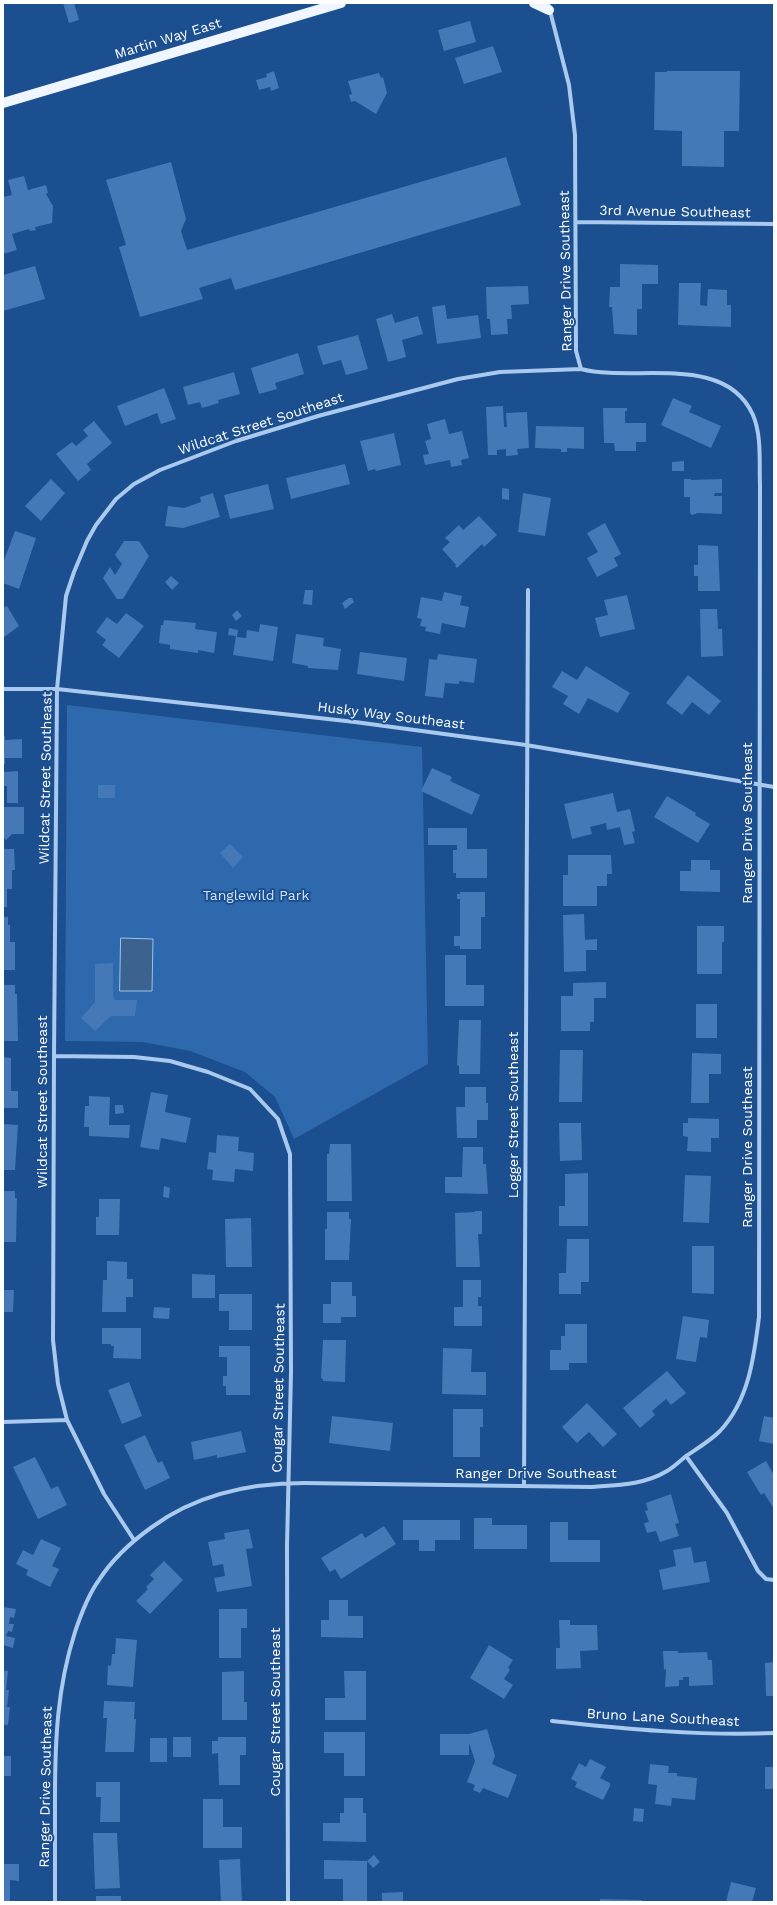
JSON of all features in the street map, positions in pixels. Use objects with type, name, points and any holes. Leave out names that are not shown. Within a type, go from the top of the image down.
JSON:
[{"type":"main road","name":"Martin Way East","points":[[3,103],[341,3]]},
{"type":"main road","points":[[534,3],[548,7]]},
{"type":"street","name":"Ranger Drive Southeast","points":[[54,1902],[55,1758],[57,1714],[63,1672],[81,1614],[89,1597],[108,1567],[134,1540],[158,1522],[198,1501],[220,1493],[257,1485],[288,1483],[591,1487],[648,1480],[667,1471],[686,1456],[704,1445],[720,1431],[731,1417],[741,1399],[753,1361],[759,1317],[759,445],[753,416],[744,401],[733,390],[721,382],[708,378],[681,374],[603,372],[581,369],[576,350],[577,222],[573,110],[562,51],[548,7]]},
{"type":"street","name":"3rd Avenue Southeast","points":[[577,222],[774,224]]},
{"type":"street","name":"Wildcat Street Southeast","points":[[134,1540],[104,1494],[67,1420],[58,1384],[53,1340],[57,689],[66,596],[74,572],[96,525],[116,499],[134,484],[160,470],[236,441],[382,398],[458,379],[500,372],[581,369]]},
{"type":"street","name":"Logger Street Southeast","points":[[524,1486],[526,745],[528,590]]},
{"type":"street","name":"Husky Way Southeast","points":[[3,689],[57,689],[355,722],[526,745],[774,787]]},
{"type":"street","name":"Cougar Street Southeast","points":[[54,1056],[134,1057],[170,1061],[208,1072],[250,1089],[278,1119],[290,1154],[292,1178],[291,1364],[288,1483],[288,1902]]},
{"type":"street","points":[[3,1422],[67,1420]]},
{"type":"street","points":[[686,1456],[727,1512],[758,1571],[766,1578],[774,1580]]},
{"type":"street","name":"Bruno Lane Southeast","points":[[552,1721],[672,1732],[716,1734],[774,1733]]},
{"type":"green space","name":"Tanglewild Park","points":[[67,705],[422,747],[428,1064],[294,1139],[275,1097],[245,1072],[190,1051],[143,1042],[65,1041]]},
{"type":"shaded area","points":[[121,938],[153,939],[152,991],[120,991]]},
{"type":"building","points":[[63,3],[74,3],[79,20],[69,23]]},
{"type":"building","points":[[470,21],[476,42],[444,51],[438,30]]},
{"type":"building","points":[[493,46],[502,72],[464,84],[455,58]]},
{"type":"building","points":[[274,71],[279,88],[271,91],[270,87],[259,90],[256,80],[267,77],[266,74]]},
{"type":"building","points":[[740,71],[739,131],[724,131],[724,167],[682,166],[682,131],[654,130],[655,72]]},
{"type":"building","points":[[379,73],[381,78],[383,77],[387,93],[376,114],[355,101],[351,102],[349,95],[352,94],[348,81]]},
{"type":"building","points":[[506,157],[521,205],[235,290],[231,278],[199,288],[203,299],[140,317],[119,247],[126,245],[106,180],[171,162],[186,219],[181,231],[187,250]]},
{"type":"building","points":[[24,176],[28,190],[46,185],[48,193],[46,194],[53,206],[52,223],[35,227],[36,230],[30,231],[29,229],[12,234],[17,250],[3,254],[3,197],[12,195],[8,180]]},
{"type":"building","points":[[620,264],[658,265],[658,284],[642,284],[642,309],[637,309],[637,335],[614,334],[612,307],[609,307],[610,287],[620,287]]},
{"type":"building","points":[[35,266],[45,299],[3,311],[3,275]]},
{"type":"building","points":[[679,283],[701,283],[700,305],[707,306],[708,289],[727,290],[727,305],[731,305],[731,327],[678,325]]},
{"type":"building","points":[[528,286],[529,304],[511,305],[512,319],[507,319],[508,334],[491,335],[490,319],[487,319],[486,287]]},
{"type":"building","points":[[445,305],[447,319],[478,315],[481,338],[437,344],[432,307]]},
{"type":"building","points":[[392,314],[395,323],[418,316],[423,334],[402,340],[406,357],[388,362],[376,319]]},
{"type":"building","points":[[358,335],[368,369],[346,375],[341,360],[323,365],[317,346]]},
{"type":"building","points":[[298,353],[304,374],[275,383],[277,389],[259,394],[251,368]]},
{"type":"building","points":[[234,372],[240,394],[218,400],[219,403],[202,408],[200,402],[188,405],[183,387]]},
{"type":"building","points":[[164,388],[176,419],[161,424],[157,413],[125,426],[117,406]]},
{"type":"building","points":[[673,398],[692,406],[689,412],[721,426],[711,448],[661,425]]},
{"type":"building","points":[[503,406],[504,427],[507,427],[506,413],[527,412],[529,448],[517,449],[518,455],[506,456],[506,449],[497,450],[497,455],[488,455],[486,407]]},
{"type":"building","points":[[603,408],[627,408],[627,411],[625,411],[625,423],[646,423],[646,442],[636,442],[636,451],[615,451],[614,443],[604,443]]},
{"type":"building","points":[[445,419],[449,434],[462,431],[469,458],[461,460],[462,465],[451,467],[450,460],[425,465],[423,455],[429,454],[425,441],[431,439],[427,424]]},
{"type":"building","points":[[94,421],[112,443],[87,464],[91,470],[78,481],[56,454],[72,442],[76,446],[88,436],[83,430]]},
{"type":"building","points":[[536,426],[584,427],[584,449],[567,448],[567,452],[561,452],[561,449],[535,448]]},
{"type":"building","points":[[394,433],[401,465],[376,471],[375,469],[368,471],[360,441]]},
{"type":"building","points":[[684,461],[684,471],[672,471],[672,462]]},
{"type":"building","points":[[345,464],[350,484],[291,499],[286,478]]},
{"type":"building","points":[[51,479],[65,493],[41,521],[25,506]]},
{"type":"building","points":[[684,479],[722,479],[722,493],[715,493],[714,496],[722,496],[722,514],[698,513],[692,515],[690,513],[690,497],[684,497]]},
{"type":"building","points":[[268,484],[274,509],[230,519],[224,495]]},
{"type":"building","points":[[502,488],[509,489],[509,500],[502,499]]},
{"type":"building","points":[[213,493],[220,517],[183,528],[165,526],[168,506],[184,508],[201,502],[200,497]]},
{"type":"building","points":[[523,493],[551,498],[545,536],[518,532]]},
{"type":"building","points":[[479,516],[497,535],[484,547],[482,544],[457,568],[442,549],[450,542],[445,538],[459,525],[463,530]]},
{"type":"building","points":[[605,523],[621,554],[614,558],[618,566],[597,577],[587,558],[598,552],[587,533]]},
{"type":"building","points":[[15,531],[36,538],[19,589],[3,583],[3,563]]},
{"type":"building","points":[[124,541],[139,541],[149,556],[123,599],[117,599],[103,578],[110,567],[115,575],[122,564],[115,555]]},
{"type":"building","points":[[698,545],[718,546],[720,591],[698,591],[698,576],[694,576],[694,565],[698,565]]},
{"type":"building","points":[[171,576],[179,583],[172,590],[165,582]]},
{"type":"building","points":[[305,590],[313,590],[312,605],[303,604]]},
{"type":"building","points":[[444,592],[462,596],[460,605],[469,607],[465,628],[442,623],[440,634],[425,631],[426,627],[420,626],[422,619],[417,618],[421,597],[442,601]]},
{"type":"building","points":[[627,595],[635,629],[600,637],[595,618],[608,615],[604,600]]},
{"type":"building","points":[[349,598],[352,598],[354,602],[345,609],[342,603]]},
{"type":"building","points":[[7,606],[19,626],[3,638],[3,608]]},
{"type":"building","points":[[700,609],[717,609],[718,629],[722,629],[723,656],[701,657]]},
{"type":"building","points":[[237,610],[242,616],[236,621],[232,615]]},
{"type":"building","points":[[126,613],[144,626],[119,658],[102,645],[106,640],[96,632],[107,617],[117,624]]},
{"type":"building","points":[[164,620],[196,623],[195,629],[217,632],[214,653],[198,650],[198,653],[170,649],[170,645],[159,643],[161,625],[163,625]]},
{"type":"building","points":[[260,624],[278,627],[273,661],[233,655],[236,636],[228,635],[229,628],[238,630],[237,637],[246,638],[247,630],[259,632]]},
{"type":"building","points":[[296,634],[324,638],[323,646],[341,649],[338,670],[308,668],[308,666],[292,663]]},
{"type":"building","points":[[360,652],[407,658],[404,681],[357,674]]},
{"type":"building","points":[[438,654],[477,659],[474,683],[459,681],[459,684],[445,683],[443,698],[425,696],[429,659],[437,660]]},
{"type":"building","points":[[586,666],[630,693],[618,713],[588,698],[579,714],[563,704],[568,696],[552,687],[562,671],[577,680]]},
{"type":"building","points":[[688,675],[721,701],[709,715],[692,702],[682,715],[666,703]]},
{"type":"building","points":[[3,736],[5,736],[5,740],[22,739],[22,758],[5,758],[5,764],[3,764]]},
{"type":"building","points":[[432,768],[452,777],[450,781],[480,795],[472,815],[421,791]]},
{"type":"building","points":[[18,771],[18,803],[7,803],[7,786],[3,786],[3,772]]},
{"type":"building","points":[[98,785],[115,785],[115,798],[98,798]]},
{"type":"building","points":[[613,793],[617,812],[630,809],[635,831],[632,832],[635,843],[624,845],[620,827],[607,830],[606,823],[590,827],[592,834],[572,839],[564,804]]},
{"type":"building","points":[[667,796],[696,813],[695,815],[710,824],[698,843],[654,817]]},
{"type":"building","points":[[3,807],[24,807],[24,834],[12,834],[6,840],[3,837]]},
{"type":"building","points":[[428,828],[467,828],[467,849],[487,849],[487,878],[456,878],[456,873],[453,873],[453,850],[457,850],[457,845],[428,845]]},
{"type":"building","points":[[230,844],[243,857],[233,868],[220,853]]},
{"type":"building","points":[[3,849],[14,849],[15,870],[12,870],[12,889],[7,889],[7,907],[3,907]]},
{"type":"building","points":[[568,855],[611,855],[612,874],[607,874],[607,886],[597,886],[597,906],[563,906],[563,875],[568,875]]},
{"type":"building","points":[[691,860],[710,860],[710,870],[720,870],[720,892],[680,891],[680,871],[691,871]]},
{"type":"building","points":[[460,892],[485,892],[485,917],[481,917],[481,949],[460,949],[460,946],[454,946],[454,936],[460,936],[460,899],[457,899],[457,894],[460,894]]},
{"type":"building","points":[[584,914],[585,940],[597,939],[597,950],[586,950],[586,971],[564,972],[563,915]]},
{"type":"building","points":[[3,917],[8,917],[8,925],[10,925],[10,942],[15,942],[15,970],[3,970]]},
{"type":"building","points":[[697,926],[724,926],[724,942],[722,942],[722,974],[697,974]]},
{"type":"building","points":[[445,955],[466,955],[466,985],[484,985],[484,1006],[445,1006]]},
{"type":"building","points":[[113,963],[113,996],[115,1000],[137,1000],[135,1016],[111,1016],[95,1031],[81,1018],[95,1002],[95,964]]},
{"type":"building","points":[[606,982],[606,998],[594,998],[594,1022],[590,1022],[590,1031],[561,1031],[561,996],[573,996],[573,983]]},
{"type":"building","points":[[3,985],[15,985],[15,994],[17,994],[18,1041],[3,1041]]},
{"type":"building","points":[[696,1004],[717,1004],[717,1038],[696,1038]]},
{"type":"building","points":[[459,1020],[481,1020],[480,1074],[459,1074],[459,1066],[457,1065]]},
{"type":"building","points":[[560,1050],[583,1050],[582,1102],[559,1102]]},
{"type":"building","points":[[692,1053],[721,1054],[721,1074],[709,1074],[709,1103],[691,1103]]},
{"type":"building","points":[[3,1057],[11,1058],[11,1091],[18,1091],[18,1108],[3,1108]]},
{"type":"building","points":[[465,1087],[486,1087],[488,1120],[477,1120],[477,1138],[457,1138],[456,1107],[465,1107]]},
{"type":"building","points":[[151,1092],[168,1095],[165,1112],[191,1118],[186,1143],[161,1138],[159,1150],[140,1147]]},
{"type":"building","points":[[89,1096],[110,1097],[109,1125],[130,1125],[129,1138],[89,1136],[89,1127],[84,1127],[85,1106],[89,1106]]},
{"type":"building","points":[[115,1105],[123,1105],[124,1113],[115,1114]]},
{"type":"building","points":[[688,1118],[719,1119],[719,1138],[711,1138],[711,1152],[687,1151],[688,1137],[683,1136],[683,1123],[688,1123]]},
{"type":"building","points":[[559,1123],[581,1123],[582,1160],[560,1161]]},
{"type":"building","points":[[3,1124],[18,1125],[15,1170],[3,1170]]},
{"type":"building","points":[[217,1135],[239,1137],[238,1151],[254,1153],[253,1171],[235,1169],[234,1182],[212,1180],[213,1170],[207,1169],[209,1152],[216,1153]]},
{"type":"building","points":[[330,1144],[351,1144],[352,1201],[327,1201],[327,1154],[329,1154]]},
{"type":"building","points":[[463,1147],[483,1147],[483,1164],[486,1164],[488,1194],[445,1193],[445,1177],[462,1177]]},
{"type":"building","points":[[588,1173],[588,1226],[559,1226],[559,1206],[565,1206],[565,1174]]},
{"type":"building","points":[[685,1175],[711,1176],[709,1223],[683,1222]]},
{"type":"building","points":[[164,1186],[170,1188],[169,1198],[163,1197]]},
{"type":"building","points":[[3,1191],[15,1191],[15,1198],[17,1198],[16,1242],[3,1242]]},
{"type":"building","points":[[99,1199],[120,1199],[119,1235],[96,1235],[96,1217],[99,1217]]},
{"type":"building","points":[[482,1211],[482,1234],[478,1234],[480,1267],[456,1267],[455,1213]]},
{"type":"building","points":[[327,1212],[349,1212],[349,1219],[351,1219],[349,1260],[325,1260],[325,1229],[327,1229]]},
{"type":"building","points":[[251,1218],[252,1267],[226,1267],[225,1219]]},
{"type":"building","points":[[567,1239],[589,1239],[589,1282],[581,1282],[581,1294],[559,1294],[559,1273],[566,1273]]},
{"type":"building","points":[[692,1246],[714,1246],[714,1294],[692,1293]]},
{"type":"building","points":[[107,1261],[127,1262],[127,1279],[133,1279],[133,1297],[126,1297],[126,1312],[102,1312],[103,1280],[107,1280]]},
{"type":"building","points":[[192,1274],[215,1275],[215,1298],[192,1298]]},
{"type":"building","points":[[463,1280],[481,1280],[481,1297],[478,1297],[478,1306],[482,1306],[482,1326],[454,1326],[454,1307],[463,1307]]},
{"type":"building","points":[[331,1282],[352,1282],[352,1296],[356,1296],[356,1317],[341,1317],[341,1323],[323,1323],[323,1304],[331,1304]]},
{"type":"building","points":[[3,1290],[14,1290],[13,1312],[3,1312]]},
{"type":"building","points":[[219,1294],[252,1294],[252,1330],[229,1330],[229,1311],[219,1311]]},
{"type":"building","points":[[154,1307],[170,1308],[169,1319],[153,1318]]},
{"type":"building","points":[[683,1316],[709,1320],[707,1338],[700,1337],[696,1362],[676,1359]]},
{"type":"building","points":[[565,1324],[587,1324],[587,1363],[569,1363],[569,1370],[550,1370],[550,1350],[561,1350],[561,1336],[565,1336]]},
{"type":"building","points":[[102,1328],[141,1328],[141,1359],[113,1358],[114,1346],[111,1346],[111,1344],[102,1344]]},
{"type":"building","points":[[323,1340],[346,1340],[345,1382],[323,1381],[321,1378]]},
{"type":"building","points":[[219,1346],[250,1346],[250,1395],[226,1395],[226,1386],[223,1386],[223,1376],[227,1376],[227,1357],[219,1357]]},
{"type":"building","points":[[443,1348],[472,1349],[471,1372],[486,1372],[486,1395],[442,1394]]},
{"type":"building","points":[[667,1371],[686,1393],[671,1405],[666,1399],[652,1411],[655,1415],[640,1428],[623,1408]]},
{"type":"building","points":[[129,1382],[142,1416],[122,1424],[108,1390]]},
{"type":"building","points":[[587,1403],[617,1434],[603,1447],[589,1432],[577,1443],[562,1427]]},
{"type":"building","points":[[453,1409],[483,1409],[483,1427],[480,1427],[480,1457],[453,1457]]},
{"type":"building","points":[[332,1416],[393,1423],[390,1451],[329,1443]]},
{"type":"building","points":[[764,1416],[774,1418],[774,1444],[759,1441]]},
{"type":"building","points":[[241,1431],[246,1452],[217,1458],[217,1455],[194,1460],[191,1442]]},
{"type":"building","points":[[145,1435],[158,1463],[162,1461],[170,1478],[145,1490],[124,1445]]},
{"type":"building","points":[[35,1457],[51,1489],[58,1486],[67,1505],[38,1519],[13,1467]]},
{"type":"building","points":[[766,1461],[774,1475],[774,1509],[764,1493],[761,1495],[747,1472]]},
{"type":"building","points":[[671,1494],[679,1523],[675,1524],[679,1536],[660,1542],[656,1531],[647,1533],[644,1523],[649,1522],[645,1511],[648,1510],[646,1503]]},
{"type":"building","points":[[474,1518],[492,1518],[492,1525],[527,1525],[527,1549],[474,1549]]},
{"type":"building","points":[[403,1520],[460,1520],[460,1540],[435,1540],[435,1551],[419,1551],[419,1540],[403,1540]]},
{"type":"building","points":[[550,1522],[568,1522],[568,1540],[600,1540],[600,1562],[550,1562]]},
{"type":"building","points":[[384,1526],[396,1544],[341,1579],[335,1569],[330,1572],[321,1558],[362,1533],[365,1538]]},
{"type":"building","points":[[249,1529],[253,1548],[246,1549],[252,1586],[217,1592],[214,1578],[225,1576],[223,1564],[213,1566],[208,1542],[225,1539],[224,1533]]},
{"type":"building","points":[[41,1539],[61,1548],[52,1566],[59,1569],[50,1587],[26,1575],[28,1570],[16,1564],[23,1550],[33,1555]]},
{"type":"building","points":[[691,1547],[694,1563],[706,1561],[710,1582],[663,1590],[659,1570],[676,1566],[673,1550]]},
{"type":"building","points":[[164,1561],[183,1580],[150,1614],[136,1601],[148,1589],[146,1587],[154,1579],[150,1575]]},
{"type":"building","points":[[329,1600],[348,1600],[348,1616],[363,1616],[363,1638],[321,1637],[321,1620],[329,1620]]},
{"type":"building","points":[[3,1607],[16,1609],[14,1618],[10,1617],[9,1624],[14,1624],[12,1632],[8,1631],[6,1636],[15,1638],[13,1648],[3,1645]]},
{"type":"building","points":[[219,1609],[247,1609],[247,1628],[241,1628],[241,1658],[219,1658]]},
{"type":"building","points":[[559,1620],[570,1620],[570,1625],[597,1625],[598,1650],[580,1651],[581,1668],[556,1669],[556,1648],[560,1648]]},
{"type":"building","points":[[116,1638],[137,1640],[133,1687],[107,1685],[108,1665],[111,1666],[112,1654],[115,1654]]},
{"type":"building","points":[[489,1645],[513,1660],[508,1668],[510,1670],[504,1679],[513,1685],[504,1699],[470,1678]]},
{"type":"building","points":[[663,1651],[678,1651],[678,1653],[707,1652],[708,1660],[712,1660],[713,1685],[689,1686],[689,1677],[683,1677],[683,1680],[679,1680],[679,1686],[665,1687],[666,1669],[664,1670]]},
{"type":"building","points":[[774,1662],[774,1696],[766,1696],[765,1663]]},
{"type":"building","points":[[3,1670],[8,1671],[6,1690],[9,1690],[7,1707],[10,1707],[8,1725],[3,1725]]},
{"type":"building","points":[[244,1671],[244,1702],[247,1702],[247,1720],[222,1720],[222,1672]]},
{"type":"building","points":[[344,1671],[366,1671],[366,1720],[325,1720],[325,1698],[345,1698]]},
{"type":"building","points":[[104,1701],[135,1702],[134,1719],[136,1719],[134,1752],[105,1752],[107,1718],[103,1718]]},
{"type":"building","points":[[487,1729],[495,1756],[492,1764],[517,1775],[508,1798],[483,1788],[480,1793],[473,1790],[475,1785],[467,1782],[475,1761],[469,1743],[469,1755],[440,1755],[440,1734],[469,1734]]},
{"type":"building","points":[[324,1732],[365,1732],[365,1776],[344,1776],[344,1753],[324,1753]]},
{"type":"building","points":[[173,1737],[191,1737],[191,1757],[173,1757]]},
{"type":"building","points":[[218,1737],[246,1737],[246,1755],[240,1755],[240,1785],[219,1785],[218,1753],[212,1754],[212,1741],[218,1741]]},
{"type":"building","points":[[150,1738],[167,1738],[167,1762],[150,1762]]},
{"type":"building","points":[[3,1756],[11,1756],[11,1776],[3,1776]]},
{"type":"building","points":[[590,1759],[606,1767],[600,1778],[610,1783],[610,1786],[603,1800],[575,1787],[577,1782],[571,1779],[579,1763],[586,1767]]},
{"type":"building","points":[[650,1764],[669,1766],[668,1773],[677,1773],[677,1776],[697,1778],[695,1800],[672,1798],[671,1806],[655,1804],[657,1785],[648,1784]]},
{"type":"building","points":[[765,1767],[774,1767],[774,1789],[765,1789]]},
{"type":"building","points":[[96,1782],[120,1782],[120,1822],[100,1822],[101,1797],[96,1797]]},
{"type":"building","points":[[344,1798],[363,1798],[363,1813],[366,1813],[366,1842],[323,1841],[323,1823],[340,1823],[340,1813],[344,1813]]},
{"type":"building","points":[[203,1799],[223,1799],[223,1827],[242,1827],[242,1848],[203,1848]]},
{"type":"building","points":[[634,1808],[644,1809],[643,1822],[633,1821]]},
{"type":"building","points":[[93,1833],[117,1833],[120,1888],[95,1889]]},
{"type":"building","points":[[374,1855],[380,1862],[373,1868],[367,1861]]},
{"type":"building","points":[[240,1859],[242,1902],[221,1902],[219,1860]]},
{"type":"building","points":[[324,1860],[367,1861],[367,1902],[343,1902],[343,1879],[324,1879]]},
{"type":"building","points":[[3,1864],[19,1864],[19,1881],[10,1880],[10,1902],[3,1902]]},
{"type":"building","points":[[731,1882],[756,1888],[752,1902],[726,1902]]},
{"type":"building","points":[[403,1892],[403,1902],[382,1902],[382,1893]]},
{"type":"building","points":[[96,1896],[121,1896],[121,1902],[96,1902]]},
{"type":"building","points":[[600,1899],[642,1900],[642,1902],[600,1902]]}]
